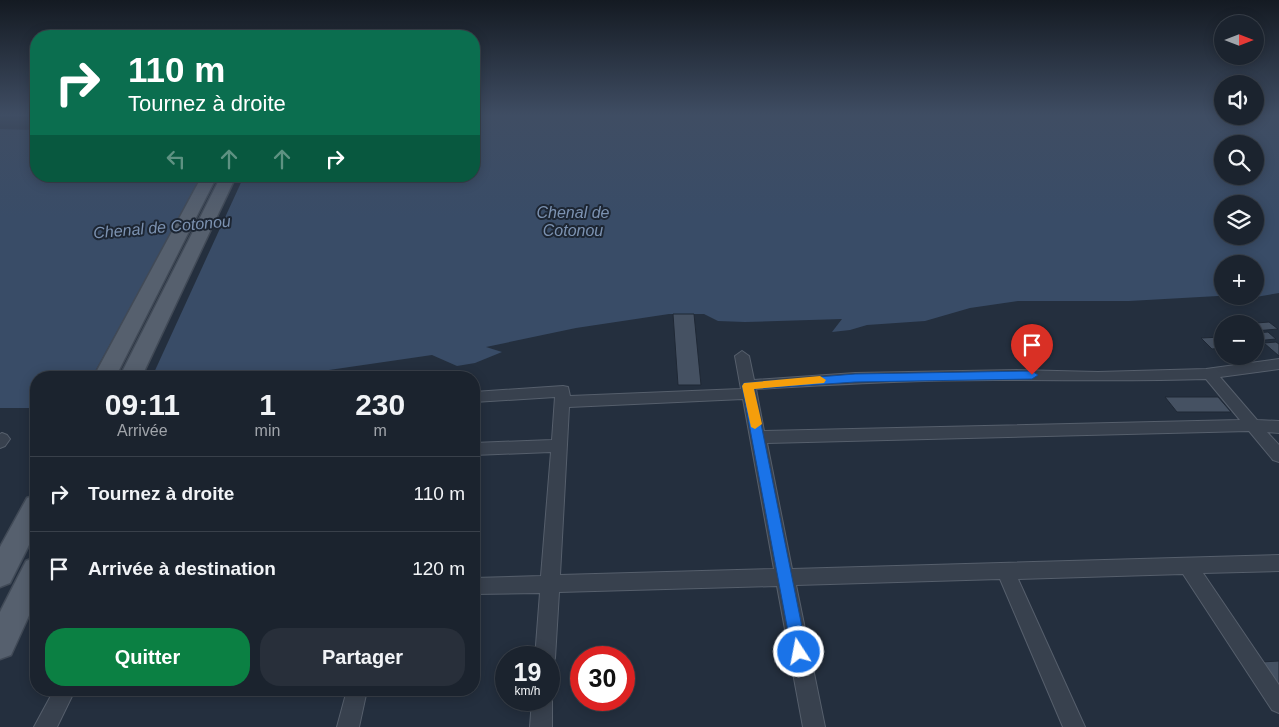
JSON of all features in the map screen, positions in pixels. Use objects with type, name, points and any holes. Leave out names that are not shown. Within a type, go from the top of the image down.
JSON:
[{"type":"main road","points":[[108,371],[207,182]]},
{"type":"main road","points":[[133,371],[226,182]]},
{"type":"main road","points":[[0,574],[30,517]]},
{"type":"main road","points":[[0,644],[30,582]]},
{"type":"street","points":[[742,356],[814,727]]},
{"type":"street","points":[[563,402],[749,390],[864,378],[1210,374],[1279,364]]},
{"type":"street","points":[[1210,374],[1279,456]]},
{"type":"street","points":[[480,397],[563,391],[546,646]]},
{"type":"street","points":[[758,437],[1253,426],[1279,428]]},
{"type":"street","points":[[480,449],[560,446]]},
{"type":"street","points":[[480,586],[1279,563]]},
{"type":"street","points":[[1187,565],[1279,703]]},
{"type":"street","points":[[1006,571],[1074,727]]},
{"type":"street","points":[[45,727],[62,696]]},
{"type":"street","points":[[348,727],[356,696]]},
{"type":"street","points":[[540,727],[541,711]]},
{"type":"water","name":"Chenal de Cotonou","points":[[0,150],[30,150],[30,182],[480,182],[480,150],[1214,150],[1214,185],[1264,185],[1264,150],[1279,150],[1279,293],[1264,296],[1264,255],[1214,255],[1214,296],[1129,301],[1018,301],[970,308],[925,321],[867,325],[850,330],[832,332],[842,319],[745,322],[718,321],[704,314],[669,314],[576,328],[486,347],[502,352],[475,363],[457,366],[432,355],[322,371],[30,371],[30,408],[0,408]]},
{"type":"pier","points":[[199,182],[241,182],[155,371],[95,371]]},
{"type":"building","points":[[673,314],[694,314],[701,385],[678,385]]},
{"type":"building","points":[[1264,322],[1269,322],[1278,329],[1264,330]]},
{"type":"building","points":[[1264,332],[1268,332],[1276,339],[1264,340]]},
{"type":"building","points":[[1214,337],[1214,349],[1212,349],[1201,338]]},
{"type":"building","points":[[1276,342],[1279,344],[1279,356],[1264,343]]},
{"type":"building","points":[[1165,397],[1218,397],[1231,412],[1177,412]]},
{"type":"building","points":[[1279,661],[1279,687],[1261,662]]},
{"type":"slow traffic","points":[[755,424],[748,386],[820,380]]},
{"type":"route","points":[[799,652],[748,386],[855,378],[1032,375]]}]
